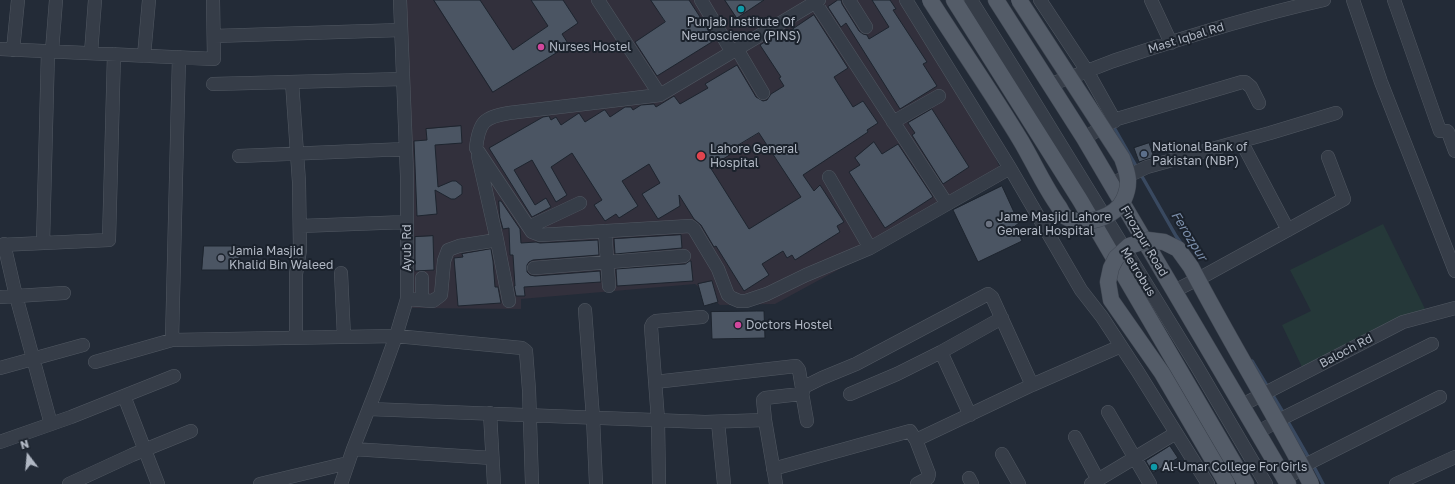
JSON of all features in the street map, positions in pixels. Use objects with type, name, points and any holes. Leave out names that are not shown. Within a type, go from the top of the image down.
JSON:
[{"type":"main road","points":[[930,0],[1021,142],[1056,203],[1066,216],[1080,222],[1097,220],[1111,213],[1123,202],[1129,188],[1127,171],[1122,158],[1019,0]]},
{"type":"main road","points":[[954,0],[1080,200],[1246,484]]},
{"type":"main road","name":"Firozpur Road","points":[[996,0],[1084,138],[1287,481]]},
{"type":"main road","points":[[1227,484],[1162,373],[1111,300],[1108,282],[1111,268],[1116,258],[1129,246],[1148,240],[1164,242],[1178,249],[1191,267],[1292,447],[1311,484]]},
{"type":"street","points":[[18,0],[6,49],[214,59],[213,0]]},
{"type":"street","points":[[43,243],[50,51],[56,0]]},
{"type":"street","points":[[91,53],[95,0]]},
{"type":"street","points":[[144,56],[149,0]]},
{"type":"street","name":"Ayub Rd","points":[[340,484],[396,336],[407,299],[407,176],[400,0]]},
{"type":"street","points":[[598,0],[660,95]]},
{"type":"street","points":[[701,0],[763,93]]},
{"type":"street","points":[[850,0],[866,27]]},
{"type":"street","points":[[906,0],[1010,168],[1081,290],[1121,346],[1208,484]]},
{"type":"street","name":"Metrobus","points":[[971,0],[1196,365],[1266,484]]},
{"type":"street","points":[[1040,0],[1087,71],[1115,121]]},
{"type":"street","points":[[1151,0],[1171,43]]},
{"type":"street","points":[[1353,0],[1381,82],[1455,271]]},
{"type":"street","points":[[1394,0],[1440,131],[1448,132],[1455,151]]},
{"type":"street","points":[[509,301],[476,148],[480,128],[491,117],[509,113],[660,95],[817,1],[946,204]]},
{"type":"street","name":"Mast Iqbal Rd","points":[[1050,84],[1288,4],[1318,1]]},
{"type":"street","points":[[214,36],[401,30]]},
{"type":"street","points":[[51,424],[2,245],[109,240],[114,54]]},
{"type":"street","points":[[172,340],[179,57]]},
{"type":"street","points":[[213,84],[403,79]]},
{"type":"street","points":[[292,82],[300,226],[300,250],[296,274],[296,338]]},
{"type":"street","points":[[1084,138],[1115,121],[1242,82],[1245,82],[1251,87],[1259,103]]},
{"type":"street","points":[[893,122],[938,96]]},
{"type":"street","points":[[1111,184],[1147,167],[1241,142],[1336,113]]},
{"type":"street","points":[[1241,142],[1288,230]]},
{"type":"street","points":[[476,148],[532,232],[540,235],[690,226],[694,229],[718,269],[728,295],[739,301],[746,301],[767,294],[806,275],[870,248],[1010,168]]},
{"type":"street","points":[[239,156],[297,155],[406,149]]},
{"type":"street","points":[[1174,291],[1344,199],[1328,157]]},
{"type":"street","points":[[829,177],[870,248]]},
{"type":"street","points":[[529,227],[580,203]]},
{"type":"street","points":[[300,226],[406,222]]},
{"type":"street","points":[[605,231],[609,286]]},
{"type":"street","points":[[407,299],[433,301],[441,295],[444,261],[448,250],[459,246],[497,240]]},
{"type":"street","points":[[534,268],[684,256]]},
{"type":"street","points":[[341,273],[344,337]]},
{"type":"street","points":[[422,278],[422,300]]},
{"type":"street","points":[[0,297],[64,292]]},
{"type":"street","points":[[776,484],[765,420],[763,400],[765,398],[802,390],[822,378],[856,364],[984,294],[988,294],[992,297],[1032,385]]},
{"type":"street","name":"Baloch Rd","points":[[1242,405],[1403,322],[1455,308]]},
{"type":"street","points":[[585,310],[596,484]]},
{"type":"street","points":[[659,484],[658,420],[651,327],[656,321],[702,317]]},
{"type":"street","points":[[850,394],[897,374],[941,352],[1002,318]]},
{"type":"street","points":[[95,362],[172,340],[396,336],[522,348],[526,351],[529,390],[532,484]]},
{"type":"street","points":[[1258,432],[1285,417],[1432,344]]},
{"type":"street","points":[[0,368],[83,345]]},
{"type":"street","points":[[916,440],[1032,385],[1121,346]]},
{"type":"street","points":[[941,352],[970,415]]},
{"type":"street","points":[[655,382],[796,366],[799,370],[807,421]]},
{"type":"street","points":[[0,442],[51,424],[174,376]]},
{"type":"street","points":[[124,396],[146,449],[158,484]]},
{"type":"street","points":[[1287,481],[1311,462],[1440,397]]},
{"type":"street","points":[[369,409],[718,422],[765,420]]},
{"type":"street","points":[[1108,412],[1150,484]]},
{"type":"street","points":[[490,413],[494,484]]},
{"type":"street","points":[[718,422],[724,484]]},
{"type":"street","points":[[69,484],[191,430]]},
{"type":"street","points":[[773,469],[908,431],[911,432],[916,440],[929,474],[928,478],[917,484]]},
{"type":"street","points":[[1075,437],[1095,482],[1176,433]]},
{"type":"street","points":[[353,450],[492,458]]},
{"type":"street","points":[[1002,454],[1018,484]]},
{"type":"street","points":[[1396,484],[1455,457]]},
{"type":"street","points":[[260,484],[348,463]]},
{"type":"shaded area","name":"Lahore General Hospital","points":[[403,0],[899,0],[984,133],[1005,179],[775,304],[720,305],[695,284],[521,299],[521,309],[412,308]]},
{"type":"shaded area","points":[[1383,224],[1427,313],[1302,367],[1282,325],[1311,311],[1290,270]]},
{"type":"building","name":"Nurses Hostel","points":[[434,0],[480,0],[513,50],[548,26],[531,0],[563,0],[578,23],[562,34],[569,45],[493,92]]},
{"type":"building","points":[[651,0],[689,0],[715,40],[657,76],[635,42],[665,22]]},
{"type":"building","name":"Punjab Institute Of Neuroscience (PINS)","points":[[725,0],[764,0],[737,18]]},
{"type":"building","points":[[838,0],[841,0],[859,31],[867,35],[869,39],[889,27],[872,0],[890,0],[896,9],[893,10],[927,62],[923,64],[937,86],[900,109],[846,23],[841,27],[828,7]]},
{"type":"building","points":[[814,15],[848,68],[834,77],[853,107],[863,101],[878,123],[867,130],[868,132],[803,175],[814,191],[820,185],[844,222],[837,226],[840,232],[795,260],[792,255],[787,258],[783,251],[762,264],[769,275],[744,291],[716,246],[714,247],[701,225],[694,219],[679,195],[680,206],[658,219],[642,194],[660,183],[649,164],[622,181],[638,206],[619,218],[616,214],[605,221],[594,205],[602,200],[572,153],[551,167],[567,195],[556,202],[532,160],[514,170],[535,205],[546,198],[551,207],[532,217],[489,148],[543,117],[549,116],[551,120],[556,117],[561,125],[579,113],[585,122],[604,110],[610,117],[625,107],[631,107],[633,110],[641,105],[654,104],[656,107],[674,96],[680,104],[708,88],[705,84],[737,65],[756,97],[763,101],[767,100],[771,94],[784,86],[779,78],[781,77],[760,45],[784,30],[786,33]],"holes":[[[759,133],[801,197],[749,229],[710,167],[736,151],[734,148]]]},
{"type":"building","points":[[932,109],[969,167],[943,184],[912,135],[915,133],[908,123]]},
{"type":"building","points":[[461,126],[462,143],[435,145],[438,187],[452,181],[456,181],[462,186],[462,194],[455,199],[451,199],[435,190],[437,214],[417,216],[414,141],[427,140],[426,129]]},
{"type":"building","points":[[874,142],[882,154],[898,144],[933,197],[885,228],[849,172],[860,165],[855,158]]},
{"type":"building","name":"National Bank of Pakistan (NBP)","points":[[1149,143],[1154,157],[1139,162],[1134,148]]},
{"type":"building","name":"Jame Masjid Lahore General Hospital","points":[[1002,186],[1019,223],[1015,226],[1022,241],[978,262],[953,210]]},
{"type":"building","points":[[499,201],[501,201],[520,229],[521,243],[598,240],[599,255],[533,260],[527,265],[527,272],[530,275],[535,276],[600,271],[601,282],[524,287],[525,296],[516,296],[514,286],[513,255],[510,255],[509,228],[503,229],[500,218]]},
{"type":"building","points":[[681,235],[682,248],[615,254],[614,239]]},
{"type":"building","points":[[433,236],[434,270],[415,271],[415,237]]},
{"type":"building","name":"Jamia Masjid Khalid Bin Waleed","points":[[204,246],[240,246],[238,270],[202,270]]},
{"type":"building","points":[[491,249],[495,287],[498,287],[501,303],[458,306],[454,258],[463,257],[462,254]]},
{"type":"building","points":[[690,261],[693,281],[617,286],[616,269],[685,264]]},
{"type":"building","points":[[712,281],[718,302],[704,306],[698,284]]},
{"type":"building","name":"Doctors Hostel","points":[[764,311],[765,338],[712,339],[711,312]]},
{"type":"building","name":"Al-Umar College For Girls","points":[[1170,446],[1178,458],[1153,473],[1146,461]]},
{"type":"waterway","name":"Ferozpur","points":[[1112,124],[1181,243]]},
{"type":"waterway","name":"Ferozpur","points":[[1252,361],[1284,414]]},
{"type":"waterway","name":"Ferozpur","points":[[1287,420],[1310,460]]},
{"type":"waterway","name":"Ferozpur","points":[[1313,465],[1323,484]]},
{"type":"place","name":"Punjab Institute Of Neuroscience (PINS)","points":[[741,9]]},
{"type":"place","name":"Nurses Hostel","points":[[541,47]]},
{"type":"place","name":"National Bank of Pakistan (NBP)","points":[[1144,154]]},
{"type":"place","name":"Lahore General Hospital","points":[[701,156]]},
{"type":"place","name":"Jame Masjid Lahore General Hospital","points":[[989,224]]},
{"type":"place","name":"Jamia Masjid Khalid Bin Waleed","points":[[221,258]]},
{"type":"place","name":"Doctors Hostel","points":[[738,325]]},
{"type":"place","name":"Al-Umar College For Girls","points":[[1154,467]]}]
